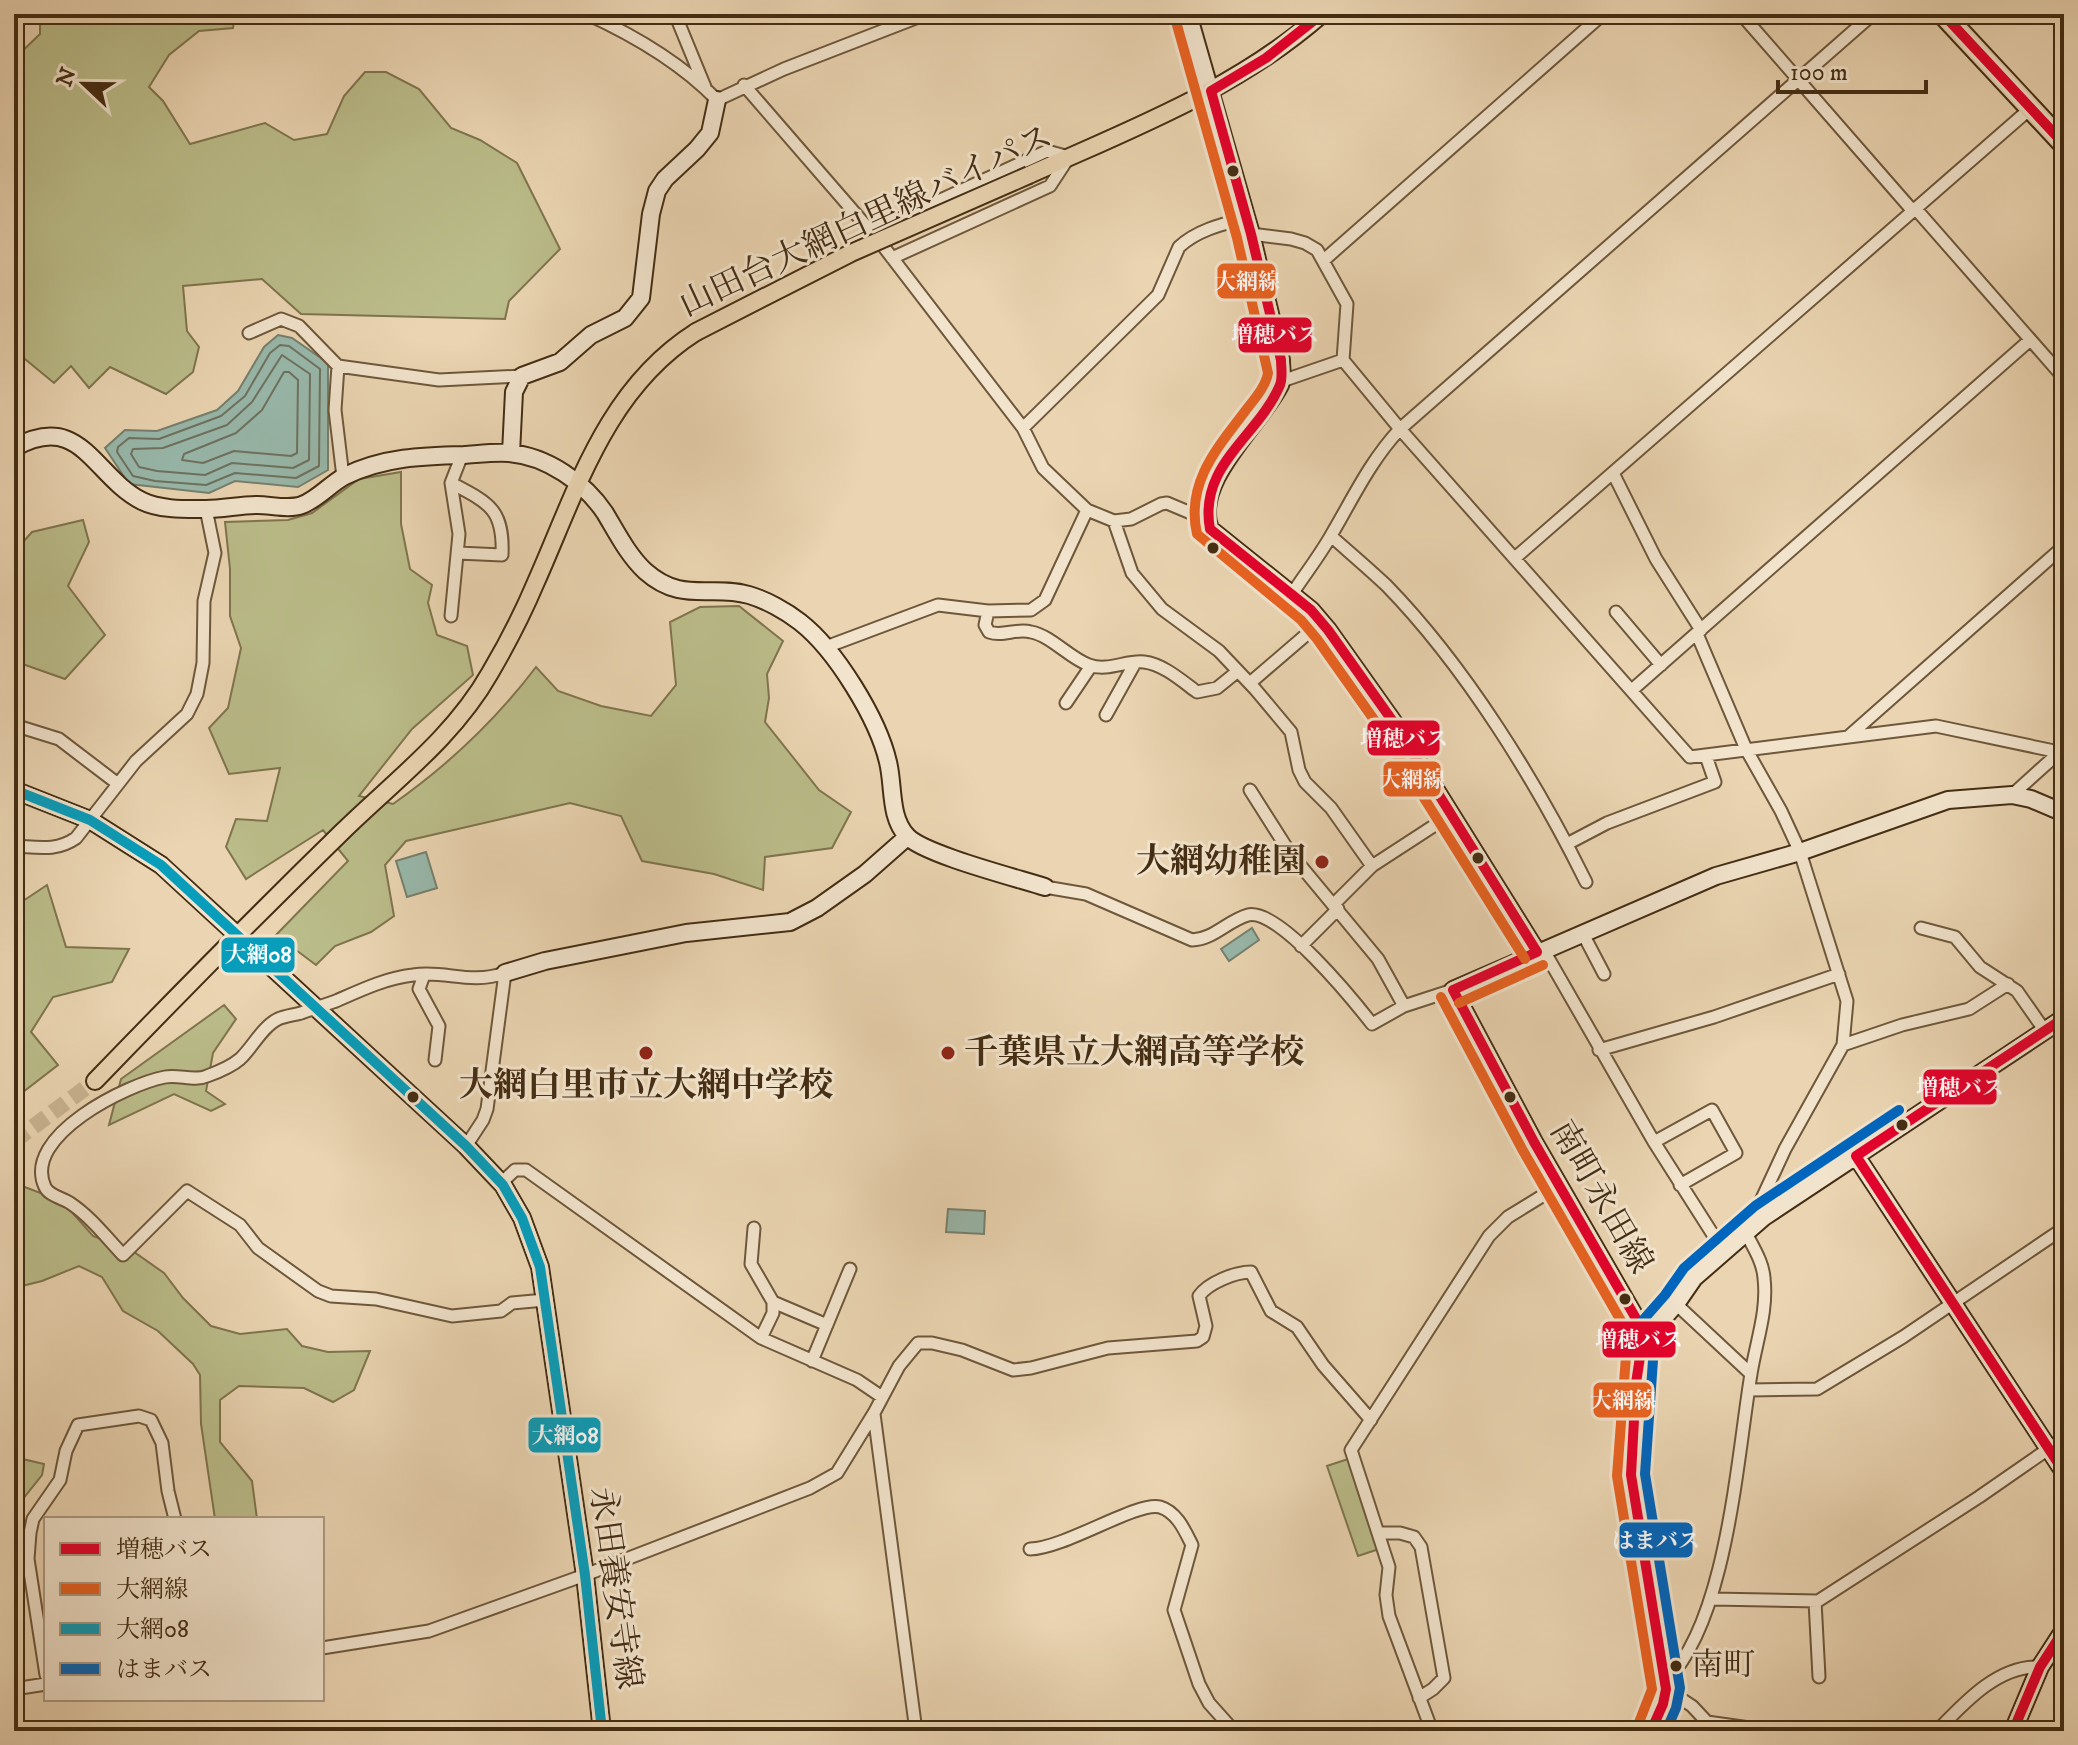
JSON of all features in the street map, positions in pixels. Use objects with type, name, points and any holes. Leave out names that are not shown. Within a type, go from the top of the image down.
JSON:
[{"type":"highway","points":[[1943,14],[2064,144]]},
{"type":"main road","name":"山田台大網白里線バイパス","points":[[95,1081],[238,934],[454,726],[489,674],[536,583],[576,484],[623,402],[674,345],[851,253],[1211,91],[1266,58],[1322,14]]},
{"type":"main road","points":[[2013,1731],[2040,1667],[2064,1630]]},
{"type":"street","points":[[587,14],[628,33],[711,94]]},
{"type":"street","points":[[249,333],[281,319],[299,326],[338,366],[439,380],[522,376],[560,362],[591,335],[625,318],[641,298],[651,214],[657,191],[710,133],[711,94],[675,14]]},
{"type":"street","points":[[711,94],[744,85],[926,14]]},
{"type":"street","points":[[1188,14],[1248,226],[1281,360],[1282,381]]},
{"type":"street","points":[[1324,260],[1603,14]]},
{"type":"street","points":[[1741,14],[2064,378]]},
{"type":"street","points":[[1292,594],[1331,536],[1362,478],[1383,447],[1400,429],[1873,14]]},
{"type":"street","points":[[744,85],[892,258],[1023,428],[1043,468],[1087,510],[1114,521],[1131,519],[1167,503],[1205,519]]},
{"type":"street","points":[[1515,558],[2031,108]]},
{"type":"street","points":[[871,232],[1047,151],[1069,157],[1050,186],[892,258]]},
{"type":"street","points":[[1023,428],[1158,295],[1179,247],[1185,241],[1212,227],[1248,226],[1305,243],[1317,250],[1324,260],[1347,304],[1343,360],[1400,429],[1690,757],[1936,726],[2061,750]]},
{"type":"street","points":[[1632,690],[2030,340]]},
{"type":"street","points":[[1343,360],[1282,381],[1227,460],[1206,505],[1205,519],[1210,529],[1292,594],[1321,622],[1394,723],[1540,950],[1680,1185],[1724,1252]]},
{"type":"street","points":[[338,366],[335,410],[343,477]]},
{"type":"street","points":[[511,453],[514,392],[522,376]]},
{"type":"street","points":[[14,448],[32,438],[55,436],[76,443],[119,485],[141,501],[156,506],[206,509],[303,504],[343,477],[408,456],[511,453],[533,458],[554,467],[594,498],[629,553],[646,573],[679,591],[749,595],[800,622],[826,647],[881,738],[889,765],[896,815],[907,837],[928,850],[1045,887],[1086,894],[1192,940],[1205,939],[1248,915],[1258,915],[1328,969],[1372,1024],[1404,1006],[1453,990],[1716,876],[1800,852],[1948,800],[2012,795],[2031,799],[2064,813]]},
{"type":"street","points":[[451,616],[459,534],[451,483],[462,455]]},
{"type":"street","points":[[1613,473],[1656,559],[1699,632],[1746,749],[1800,852],[1847,1001],[1843,1045],[1785,1149],[1746,1233],[1764,1278],[1762,1329],[1751,1374],[1712,1599],[1691,1647],[1666,1685],[1707,1722],[1771,1731]]},
{"type":"street","points":[[451,483],[478,497],[497,512],[503,539],[502,555],[458,553]]},
{"type":"street","points":[[14,846],[51,848],[65,846],[76,838],[136,761],[187,714],[197,694],[203,663],[204,601],[215,553],[206,509]]},
{"type":"street","points":[[826,647],[938,605],[988,611],[1031,610],[1045,600],[1087,510]]},
{"type":"street","points":[[1114,521],[1132,573],[1162,609],[1219,651],[1291,732],[1299,770],[1305,782],[1331,808],[1372,866]]},
{"type":"street","points":[[1331,536],[1386,585],[1455,665],[1567,844],[1586,882]]},
{"type":"street","points":[[1850,735],[2064,547]]},
{"type":"street","points":[[988,611],[985,625],[989,632],[999,635],[1014,630],[1034,632],[1091,666],[1107,668],[1142,662],[1158,666],[1197,692],[1217,688],[1238,671]]},
{"type":"street","points":[[1616,612],[1661,665]]},
{"type":"street","points":[[1250,683],[1321,622]]},
{"type":"street","points":[[1106,715],[1135,663]]},
{"type":"street","points":[[1066,703],[1091,666]]},
{"type":"street","points":[[14,725],[59,739],[118,784]]},
{"type":"street","points":[[2012,795],[2061,750]]},
{"type":"street","points":[[1567,844],[1607,823],[1715,782],[1706,756]]},
{"type":"street","name":"永田養安寺線","points":[[14,790],[90,820],[161,865],[466,1146],[501,1183],[530,1235],[540,1267],[585,1575],[602,1731]]},
{"type":"street","points":[[1250,790],[1290,853],[1378,959],[1404,1006]]},
{"type":"street","points":[[1301,946],[1372,866],[1452,814]]},
{"type":"street","points":[[545,1300],[512,1303],[501,1311],[452,1316],[376,1299],[331,1296],[318,1291],[258,1248],[240,1225],[187,1191],[123,1255],[83,1213],[45,1187],[42,1168],[46,1154],[56,1139],[103,1101],[141,1083],[169,1076],[204,1078],[237,1062],[275,1020],[336,1001],[377,983],[414,974],[485,979],[545,961],[686,933],[780,925],[817,908],[865,874],[907,837]]},
{"type":"street","points":[[1921,928],[1955,937],[1980,967],[2017,991],[2045,1031]]},
{"type":"street","points":[[1582,932],[1604,974]]},
{"type":"street","points":[[466,1146],[487,1109],[505,973]]},
{"type":"street","points":[[1599,1050],[1714,1017],[1839,974]]},
{"type":"street","points":[[424,975],[419,989],[439,1026],[435,1060]]},
{"type":"street","points":[[1843,1045],[1902,1025],[1969,1009],[2008,984]]},
{"type":"street","name":"南町永田線","points":[[1453,990],[1638,1322],[1640,1345],[1631,1475],[1666,1685],[1663,1704],[1651,1731]]},
{"type":"street","points":[[1640,1345],[1694,1278],[1764,1217],[2064,1018]]},
{"type":"street","points":[[1654,1142],[1712,1110],[1736,1153],[1680,1185]]},
{"type":"street","points":[[1856,1156],[2064,1472]]},
{"type":"street","points":[[501,1183],[515,1170],[526,1170],[761,1338],[857,1380],[882,1397]]},
{"type":"street","points":[[1432,1731],[1389,1616],[1386,1595],[1389,1567],[1351,1450],[1489,1236],[1508,1217],[1560,1185]]},
{"type":"street","points":[[754,1228],[751,1264],[773,1302],[773,1313],[761,1338]]},
{"type":"street","points":[[1750,1390],[1817,1389],[1953,1304],[2064,1228]]},
{"type":"street","points":[[812,1361],[850,1269]]},
{"type":"street","points":[[324,1648],[429,1631],[810,1488],[837,1473],[906,1356],[918,1343],[962,1350],[1013,1370],[1108,1348],[1197,1341],[1203,1337],[1206,1326],[1199,1296],[1204,1289],[1241,1272],[1251,1272],[1271,1311],[1297,1327],[1323,1365],[1371,1420]]},
{"type":"street","points":[[773,1302],[827,1325]]},
{"type":"street","points":[[1676,1304],[1751,1374]]},
{"type":"street","points":[[874,1413],[916,1731]]},
{"type":"street","points":[[44,1662],[28,1559],[30,1533],[33,1519],[60,1480],[66,1451],[78,1425],[139,1416],[151,1420],[162,1443],[174,1517]]},
{"type":"street","points":[[1712,1599],[1815,1601],[1929,1530],[2064,1438]]},
{"type":"street","points":[[1030,1549],[1059,1544],[1144,1508],[1159,1507],[1172,1514],[1192,1545],[1174,1610],[1199,1684],[1209,1703],[1234,1731]]},
{"type":"street","points":[[1378,1533],[1414,1537],[1421,1547],[1444,1678],[1419,1698]]},
{"type":"street","points":[[1815,1601],[1819,1677]]},
{"type":"street","points":[[1937,1731],[1965,1702],[1991,1682],[2027,1666],[2040,1667]]},
{"type":"street","points":[[14,1689],[44,1684]]},
{"type":"green space","points":[[40,14],[235,14],[233,28],[199,31],[169,55],[149,87],[163,101],[190,144],[265,123],[294,140],[327,134],[344,96],[365,72],[386,72],[419,89],[451,128],[480,140],[517,163],[560,249],[509,301],[505,319],[301,314],[262,279],[183,286],[187,331],[199,347],[193,372],[166,394],[110,367],[89,388],[71,366],[54,383],[14,350],[14,59],[40,34]]},
{"type":"green space","points":[[401,472],[401,524],[410,569],[432,585],[428,603],[437,635],[467,646],[473,675],[412,729],[359,796],[393,804],[470,741],[536,667],[558,691],[601,706],[651,716],[676,685],[670,622],[700,607],[739,606],[783,641],[767,674],[769,698],[765,722],[819,790],[851,812],[832,848],[765,857],[763,890],[714,874],[642,861],[621,816],[570,803],[406,841],[385,865],[394,916],[371,932],[335,946],[316,965],[276,935],[348,861],[323,830],[246,879],[226,847],[236,819],[267,821],[280,768],[229,774],[209,728],[228,708],[241,648],[230,616],[230,569],[225,522],[288,520],[312,513],[359,479]]},
{"type":"green space","points":[[83,520],[89,542],[68,586],[105,635],[65,679],[14,661],[14,552],[32,532]]},
{"type":"green space","points":[[47,885],[66,947],[129,949],[112,982],[53,997],[31,1032],[58,1065],[14,1099],[14,907]]},
{"type":"green space","points":[[224,1005],[236,1019],[213,1053],[206,1091],[225,1104],[211,1111],[174,1094],[109,1125],[121,1079]]},
{"type":"green space","points":[[22,1186],[62,1201],[93,1236],[134,1252],[164,1273],[211,1326],[240,1334],[287,1329],[302,1346],[328,1352],[370,1351],[354,1390],[333,1402],[304,1388],[239,1386],[220,1400],[220,1442],[252,1481],[257,1517],[215,1517],[201,1424],[200,1375],[193,1364],[158,1331],[123,1311],[102,1277],[79,1266],[14,1288],[14,1187]]},
{"type":"green space","points":[[14,1457],[44,1464],[42,1475],[14,1506]]},
{"type":"green space","points":[[1348,1459],[1379,1549],[1358,1556],[1327,1466]]},
{"type":"water","points":[[278,335],[292,338],[328,363],[328,470],[298,487],[235,481],[209,493],[129,484],[105,448],[125,430],[157,431],[217,410],[238,391],[264,347]]},
{"type":"water","points":[[426,852],[437,888],[407,897],[396,861]]},
{"type":"water","points":[[1252,928],[1259,940],[1229,961],[1221,949]]},
{"type":"water","points":[[948,1209],[985,1211],[984,1234],[946,1232]]},
{"type":"tunnel","points":[[14,1141],[95,1081]]},
{"type":"transit line","name":"増穂バス","points":[[1211,91],[1266,58],[1322,14]]},
{"type":"transit line","name":"増穂バス","points":[[1943,14],[2064,144]]},
{"type":"transit line","name":"大網線","points":[[1175,18],[1237,238],[1268,373],[1261,390],[1217,450],[1201,480],[1196,497],[1197,534],[1301,620],[1317,639],[1382,731],[1525,959]]},
{"type":"transit line","name":"増穂バス","points":[[1211,91],[1251,234],[1281,360],[1282,376],[1270,403],[1221,469],[1209,507],[1210,529],[1311,610],[1328,630],[1394,723],[1537,952]]},
{"type":"transit line","name":"大網08","points":[[14,790],[90,820],[161,865],[466,1146],[503,1185],[522,1218],[540,1267],[585,1575],[602,1731]]},
{"type":"transit line","name":"増穂バス","points":[[1453,990],[1537,952]]},
{"type":"transit line","name":"大網線","points":[[1459,1003],[1543,965]]},
{"type":"transit line","name":"増穂バス","points":[[1453,990],[1534,1142],[1638,1322],[1640,1357],[1631,1475],[1666,1689],[1651,1731]]},
{"type":"transit line","name":"大網線","points":[[1441,997],[1522,1149],[1624,1326],[1626,1356],[1617,1476],[1652,1689],[1638,1725]]},
{"type":"transit line","name":"増穂バス","points":[[1856,1156],[2064,1018]]},
{"type":"transit line","name":"はまバス","points":[[1629,1336],[1684,1268],[1755,1206],[1899,1110]]},
{"type":"transit line","name":"増穂バス","points":[[1856,1156],[2064,1472]]},
{"type":"transit line","name":"はまバス","points":[[1654,1346],[1645,1474],[1680,1688],[1666,1731]]},
{"type":"transit line","name":"増穂バス","points":[[2013,1731],[2040,1667],[2064,1630]]},
{"type":"place","name":"大網幼稚園","points":[[1322,862]]},
{"type":"place","name":"大網白里市立大網中学校","points":[[646,1053]]},
{"type":"place","name":"千葉県立大網高等学校","points":[[948,1053]]},
{"type":"place","name":"南町","points":[[1676,1666]]}]
